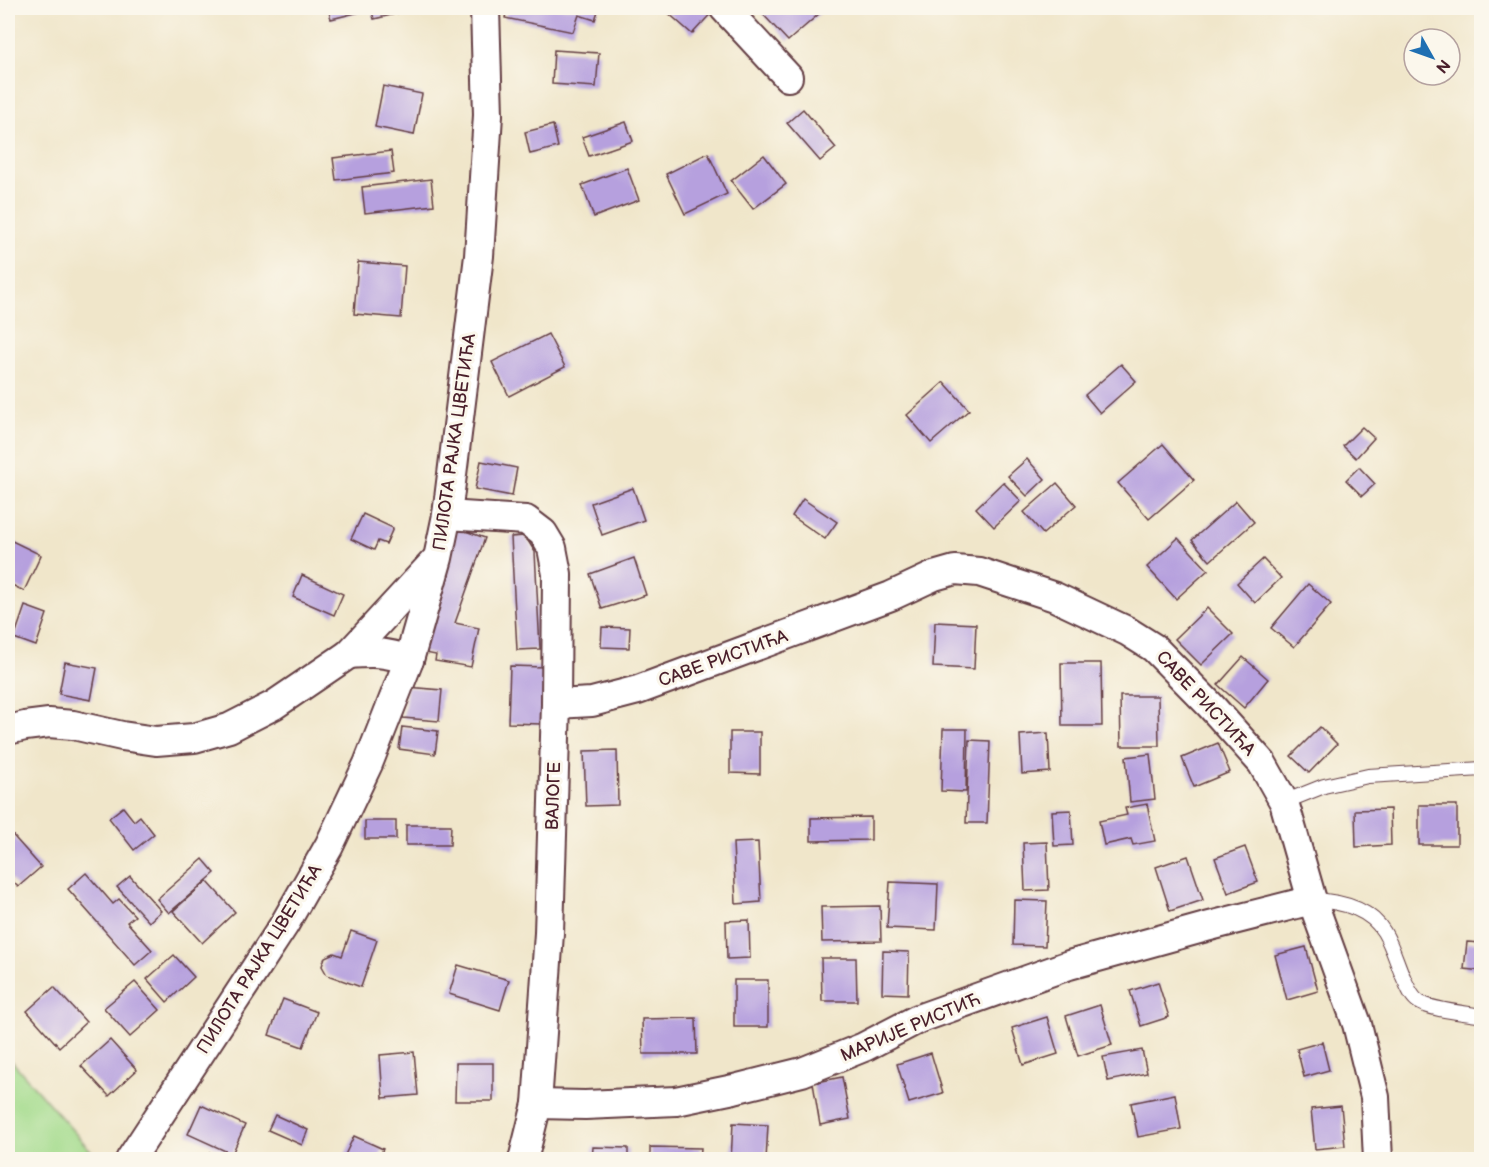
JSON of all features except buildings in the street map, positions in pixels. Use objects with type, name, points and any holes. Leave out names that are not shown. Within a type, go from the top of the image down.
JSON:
[{"type":"street","name":"ПИЛОТА РАЈКА ЦВЕТИЋА","points":[[130,1160],[284,925],[329,846],[368,764],[409,660],[438,558],[447,515],[479,256],[488,115],[485,8]]},
{"type":"street","points":[[724,8],[788,77]]},
{"type":"street","name":"ВАЛОГЕ","points":[[447,515],[526,520],[543,533],[552,548],[557,574],[556,704],[549,933],[537,1104],[523,1160]]},
{"type":"street","points":[[8,730],[49,723],[73,725],[156,741],[194,738],[229,728],[274,705],[349,654],[438,558]]},
{"type":"street","name":"САВЕ РИСТИЋА","points":[[556,704],[592,702],[638,690],[891,596],[934,576],[955,570],[979,572],[1055,597],[1127,631],[1154,648],[1210,705],[1262,763],[1284,802],[1312,900],[1358,1024],[1375,1097],[1378,1160]]},
{"type":"street","points":[[349,654],[388,653],[409,660]]},
{"type":"street","name":"МАРИЈЕ РИСТИЋ","points":[[537,1104],[585,1105],[676,1101],[802,1072],[864,1047],[918,1019],[1069,965],[1312,900]]},
{"type":"lane","points":[[1284,802],[1324,786],[1368,776],[1482,769]]},
{"type":"lane","points":[[1312,900],[1332,901],[1359,909],[1370,917],[1383,931],[1411,993],[1419,1002],[1433,1007],[1482,1016]]},
{"type":"green space","points":[[8,1057],[98,1159],[8,1159]]}]
